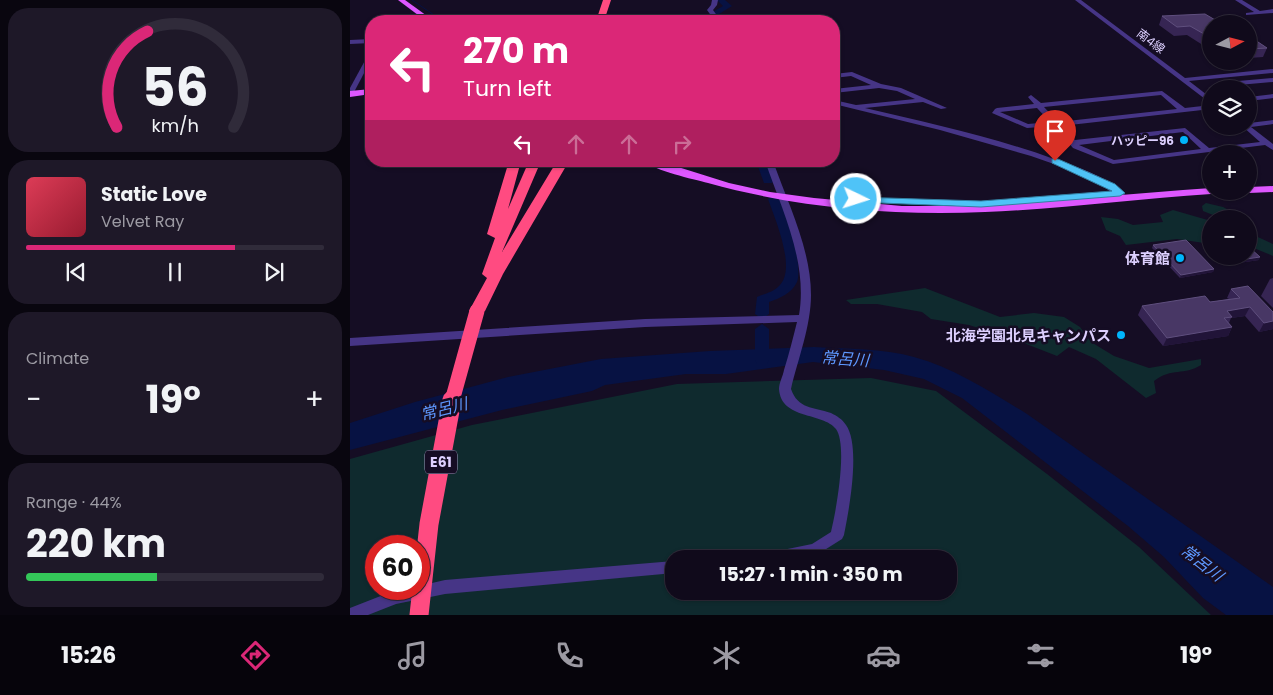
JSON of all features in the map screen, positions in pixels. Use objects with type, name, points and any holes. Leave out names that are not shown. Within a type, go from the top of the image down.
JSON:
[{"type":"highway","points":[[596,15],[600,0]]},
{"type":"highway","points":[[602,15],[607,0]]},
{"type":"highway","points":[[477,311],[490,250],[513,167]]},
{"type":"highway","name":"E61","points":[[419,615],[429,524],[450,410],[496,250],[532,167]]},
{"type":"highway","points":[[477,311],[496,274],[559,167]]},
{"type":"main road","points":[[401,0],[422,15]]},
{"type":"main road","points":[[350,94],[365,93]]},
{"type":"main road","points":[[668,167],[711,181],[780,193],[944,204],[981,204],[1202,192]]},
{"type":"main road","points":[[681,167],[715,178],[780,193]]},
{"type":"main road","points":[[1257,184],[1273,184]]},
{"type":"main road","points":[[1122,196],[1202,187]]},
{"type":"main road","points":[[1257,190],[1273,190]]},
{"type":"street","points":[[714,15],[710,10],[715,0]]},
{"type":"street","name":"南4線","points":[[1078,0],[1202,94]]},
{"type":"street","points":[[1238,0],[1260,12]]},
{"type":"street","points":[[1248,14],[1273,11]]},
{"type":"street","points":[[350,42],[365,41]]},
{"type":"street","points":[[350,94],[365,66]]},
{"type":"street","points":[[1183,80],[1273,71]]},
{"type":"street","points":[[840,75],[852,74],[879,86]]},
{"type":"street","points":[[1257,81],[1273,80]]},
{"type":"street","points":[[840,90],[879,86],[899,89],[943,108]]},
{"type":"street","points":[[1183,110],[1162,93],[997,110],[996,113],[1027,126],[1055,124],[1202,108]]},
{"type":"street","points":[[1257,99],[1273,96]]},
{"type":"street","points":[[1031,97],[1076,146],[1113,162],[1202,151]]},
{"type":"street","points":[[852,107],[922,100]]},
{"type":"street","points":[[840,104],[1045,156],[1112,186],[1122,196]]},
{"type":"street","points":[[1257,124],[1273,122]]},
{"type":"street","points":[[1073,143],[1185,130],[1202,145]]},
{"type":"street","points":[[1257,135],[1270,145]]},
{"type":"street","points":[[1257,146],[1270,145]]},
{"type":"street","points":[[771,167],[802,261],[806,297],[785,389],[787,399],[795,406],[832,419],[842,428],[846,441],[842,511],[837,536],[815,550]]},
{"type":"street","points":[[350,342],[645,323],[801,321]]},
{"type":"street","points":[[350,615],[396,597],[445,587],[665,568]]},
{"type":"green space","points":[[1206,203],[1228,210],[1203,210],[1202,206]]},
{"type":"green space","points":[[1173,210],[1202,218],[1202,243],[1177,239],[1126,245],[1120,236],[1106,230],[1101,217],[1118,219],[1133,225],[1163,222],[1160,215]]},
{"type":"green space","points":[[1257,237],[1273,244],[1273,256],[1257,249]]},
{"type":"green space","points":[[925,288],[1000,317],[1034,313],[1064,317],[1080,327],[1091,342],[1114,356],[1149,368],[1201,359],[1201,365],[1160,377],[1154,381],[1156,393],[1146,398],[1096,359],[1069,347],[1057,356],[969,325],[931,319],[922,312],[877,304],[851,304],[846,300]]},
{"type":"green space","points":[[871,378],[936,391],[1047,474],[1139,547],[1211,615],[350,615],[350,459],[472,425],[677,384]]},
{"type":"water","name":"常呂川","points":[[814,347],[877,350],[902,354],[959,374],[987,390],[1027,414],[1273,587],[1273,615],[1226,615],[1203,598],[1164,557],[1128,526],[962,398],[924,379],[884,370],[813,362],[726,374],[686,374],[605,385],[592,391],[502,410],[350,450],[350,423],[415,402],[508,377],[601,359],[710,351]]},
{"type":"building","points":[[1205,14],[1207,15],[1202,15],[1202,33],[1190,26],[1177,27],[1162,16]]},
{"type":"building","points":[[1258,42],[1267,48],[1258,48]]},
{"type":"building","name":"体育館","points":[[1186,240],[1202,257],[1202,265],[1210,265],[1214,269],[1181,275],[1153,245]]},
{"type":"building","points":[[1248,286],[1273,312],[1273,321],[1264,323],[1250,307],[1227,311],[1232,317],[1224,318],[1232,327],[1167,338],[1142,306],[1205,296],[1210,302],[1240,298],[1231,289]]},
{"type":"waterway","points":[[412,0],[434,15]]},
{"type":"waterway","points":[[716,15],[715,13],[728,6],[721,0]]},
{"type":"waterway","points":[[763,167],[768,181]]},
{"type":"waterway","points":[[762,314],[762,300],[784,290],[790,282],[793,272],[790,247],[774,199]]},
{"type":"waterway","points":[[762,329],[762,360]]},
{"type":"place","name":"ハッピー96","points":[[1184,140]]},
{"type":"place","name":"体育館","points":[[1180,258]]},
{"type":"place","name":"北海学園北見キャンパス","points":[[1121,335]]},
{"type":"route","points":[[856,199],[908,203],[981,204],[1120,193],[1112,186],[1055,161]]}]
